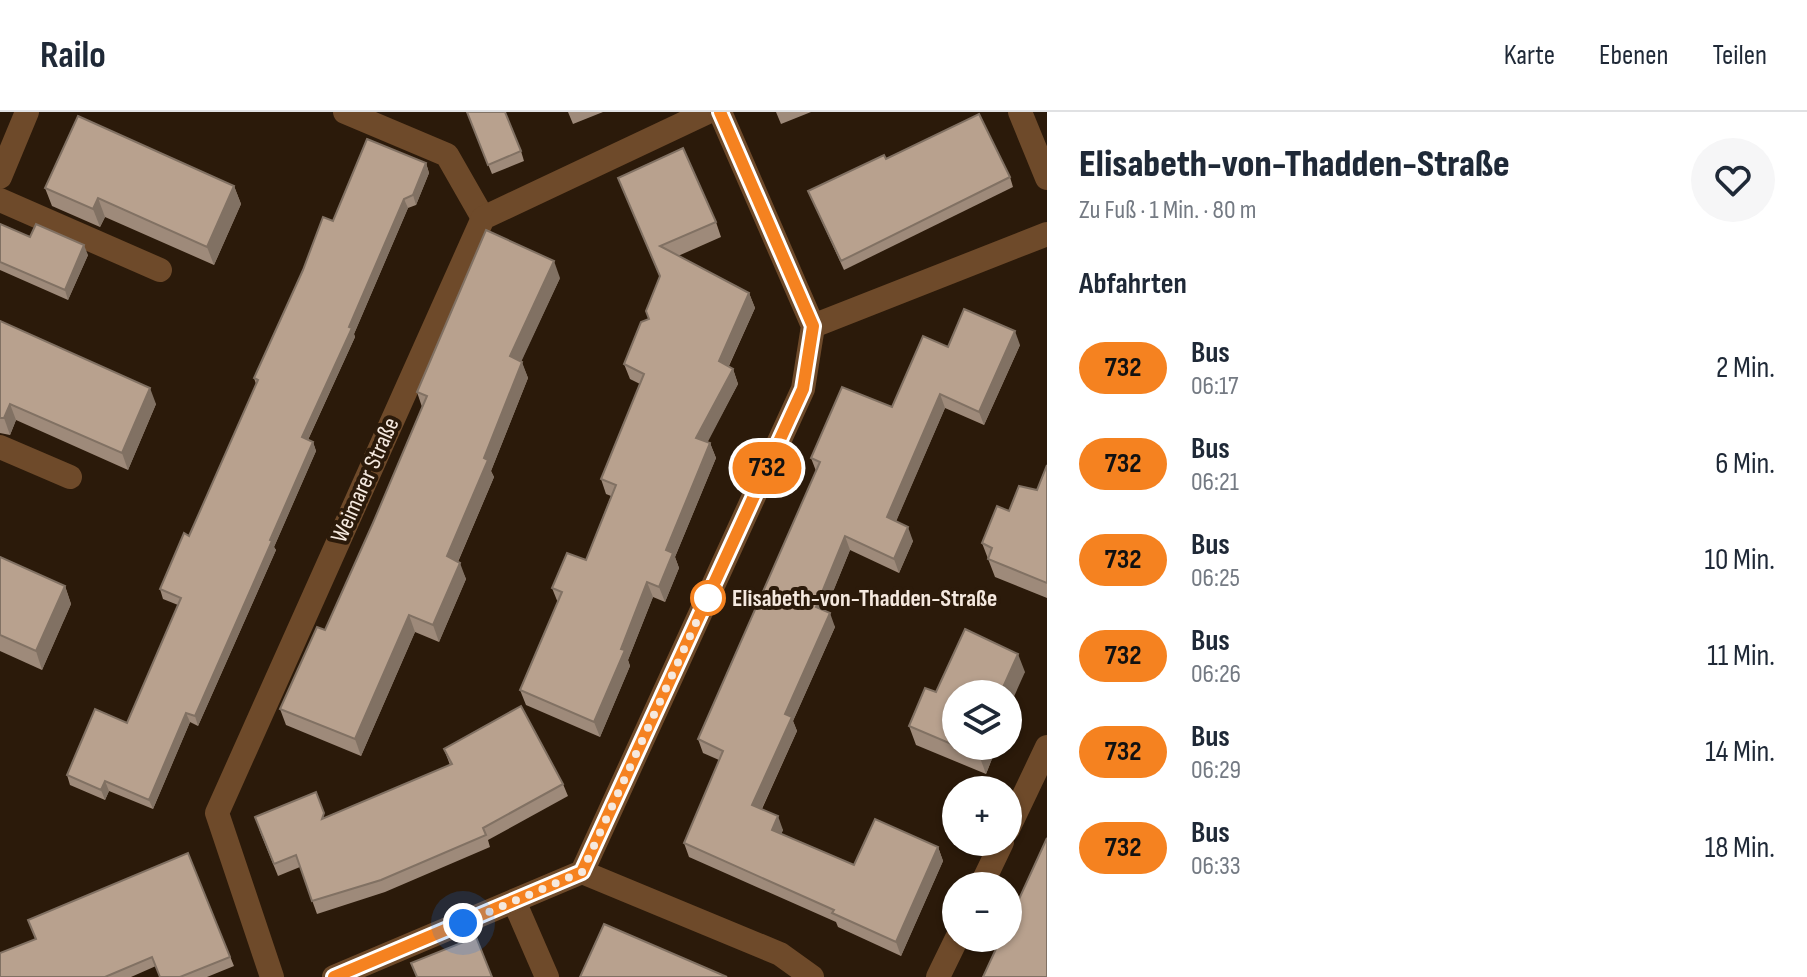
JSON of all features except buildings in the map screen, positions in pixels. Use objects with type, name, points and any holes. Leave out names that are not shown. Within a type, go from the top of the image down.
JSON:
[{"type":"street","points":[[0,177],[27,112]]},
{"type":"street","points":[[345,112],[447,155],[483,218],[708,112]]},
{"type":"street","points":[[334,977],[582,872],[803,389],[813,326],[720,112]]},
{"type":"street","points":[[1020,112],[1047,178]]},
{"type":"street","points":[[0,200],[160,270]]},
{"type":"street","name":"Weimarer Straße","points":[[272,977],[217,813],[483,218]]},
{"type":"street","points":[[813,326],[1047,234]]},
{"type":"street","points":[[0,447],[70,477]]},
{"type":"street","points":[[1022,800],[1047,747]]},
{"type":"street","points":[[582,872],[780,954],[812,977]]},
{"type":"street","points":[[514,901],[547,977]]},
{"type":"street","points":[[938,977],[950,952]]},
{"type":"bus line","name":"732","points":[[334,977],[582,872],[803,389],[813,326],[720,112]]},
{"type":"place","name":"Elisabeth-von-Thadden-Straße","points":[[708,598]]},
{"type":"route","points":[[463,923],[582,872],[712,588],[708,598]]}]
